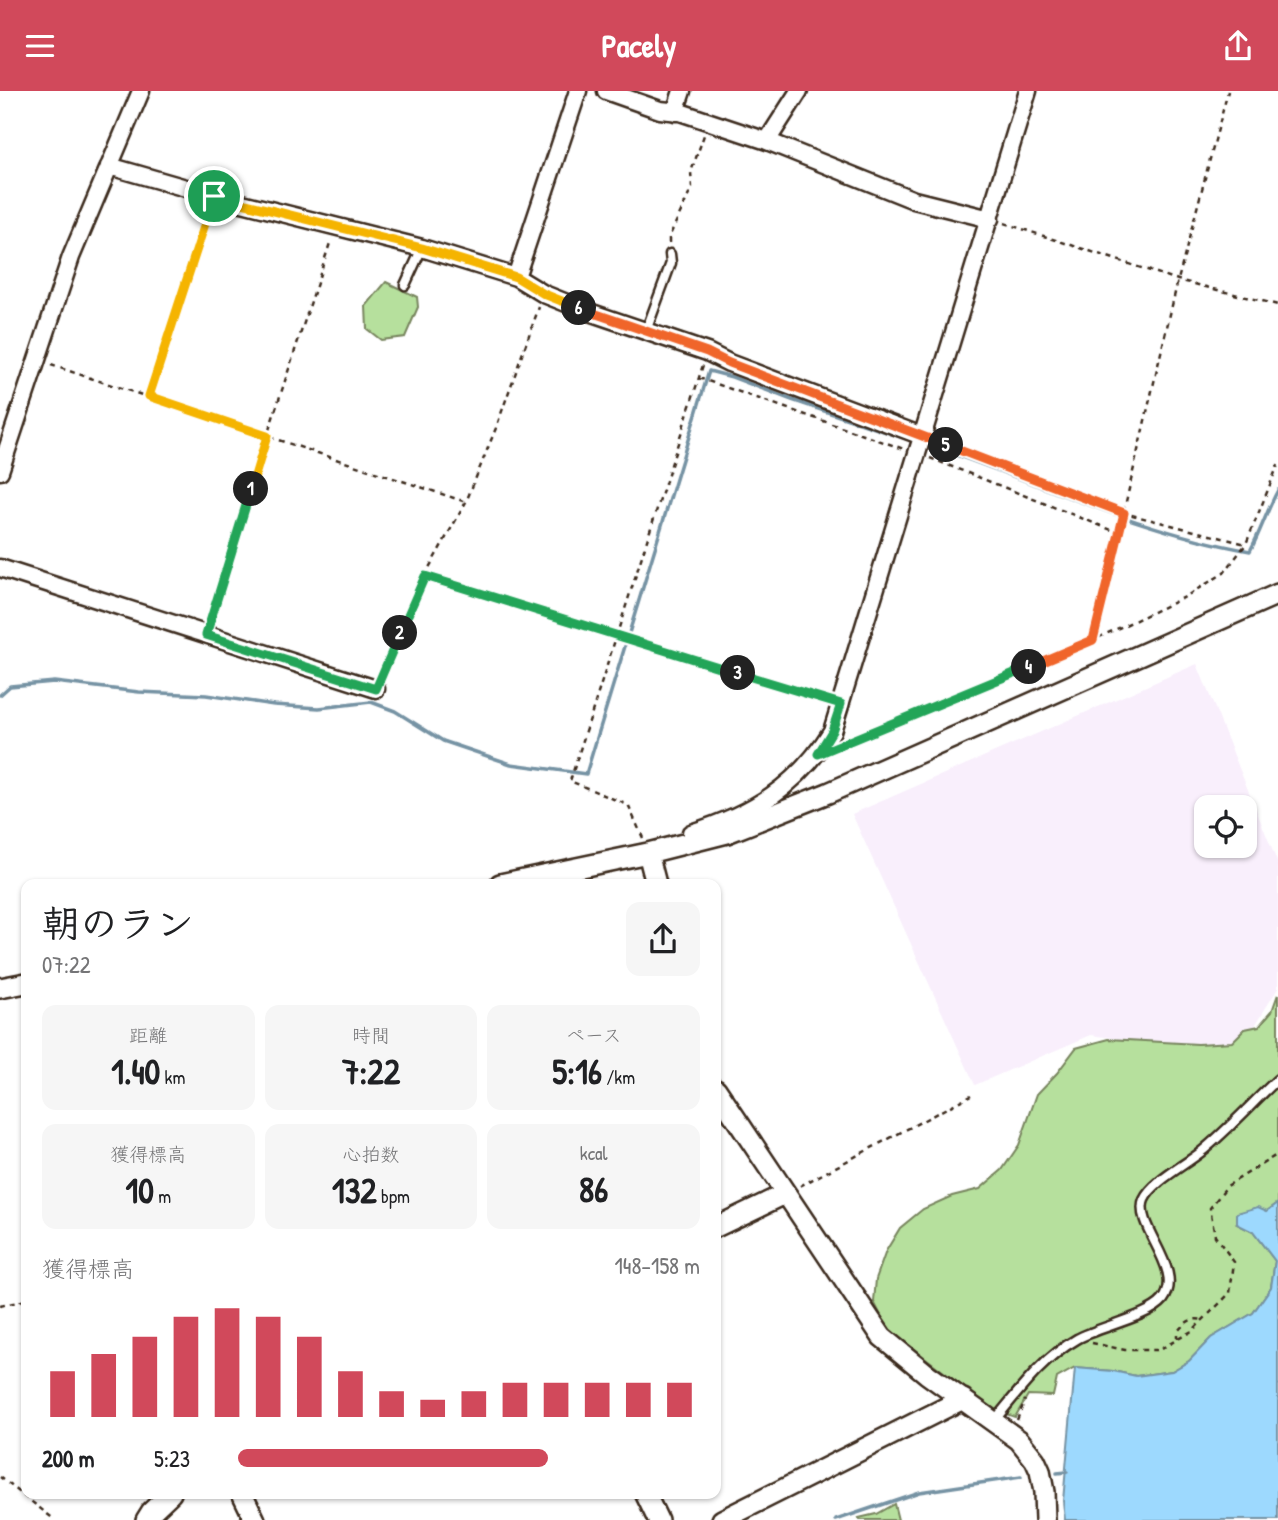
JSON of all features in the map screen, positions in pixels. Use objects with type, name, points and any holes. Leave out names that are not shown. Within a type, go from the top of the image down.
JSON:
[{"type":"street","points":[[0,471],[71,257],[141,91]]},
{"type":"street","points":[[516,277],[578,91]]},
{"type":"street","points":[[606,91],[660,110],[707,121],[767,141],[914,200],[990,219]]},
{"type":"street","points":[[675,112],[682,91]]},
{"type":"street","points":[[767,141],[799,91]]},
{"type":"street","points":[[691,842],[691,833],[722,823],[773,797],[818,754],[832,731],[1028,91]]},
{"type":"street","points":[[109,166],[214,196],[422,248],[516,277],[544,294],[707,352],[729,363],[922,436]]},
{"type":"street","points":[[0,568],[376,689]]},
{"type":"street","points":[[524,879],[727,833],[828,793],[1278,594]]},
{"type":"street","points":[[648,853],[655,879]]},
{"type":"street","points":[[0,988],[21,983]]},
{"type":"street","points":[[721,1097],[882,1337],[994,1421],[1035,1460],[1044,1492],[1045,1520]]},
{"type":"street","points":[[721,1225],[785,1194]]},
{"type":"street","points":[[722,1520],[963,1399]]},
{"type":"street","points":[[146,1520],[150,1511],[164,1499]]},
{"type":"street","points":[[245,1499],[255,1520]]},
{"type":"street","points":[[648,1499],[658,1520]]},
{"type":"lane","points":[[405,285],[422,248]]},
{"type":"lane","points":[[646,331],[671,263],[670,254]]},
{"type":"lane","points":[[994,1421],[1045,1361],[1077,1339],[1149,1311],[1164,1299],[1169,1275],[1142,1211],[1144,1199],[1154,1187],[1202,1151],[1278,1079]]},
{"type":"path","points":[[1093,640],[1178,280],[1228,91]]},
{"type":"path","points":[[670,254],[669,237],[692,188],[691,172],[707,121]]},
{"type":"path","points":[[149,396],[214,196]]},
{"type":"path","points":[[990,219],[1178,280],[1278,305]]},
{"type":"path","points":[[206,635],[267,436],[336,227]]},
{"type":"path","points":[[376,689],[425,576],[466,502],[496,428],[544,294]]},
{"type":"path","points":[[648,853],[628,805],[570,781],[707,352]]},
{"type":"path","points":[[37,361],[466,502]]},
{"type":"path","points":[[922,436],[1124,513],[1246,544]]},
{"type":"path","points":[[818,754],[1093,640],[1183,598],[1224,573],[1246,544],[1278,465]]},
{"type":"path","points":[[425,576],[841,704]]},
{"type":"path","points":[[785,1194],[971,1095]]},
{"type":"path","points":[[1077,1339],[1125,1350],[1159,1350],[1192,1331],[1230,1293],[1234,1262],[1215,1236],[1210,1208],[1227,1186],[1278,1154]]},
{"type":"path","points":[[0,1306],[21,1301]]},
{"type":"path","points":[[1177,1339],[1177,1332],[1188,1320],[1203,1320]]},
{"type":"path","points":[[1011,1435],[1026,1400],[1023,1386]]},
{"type":"path","points":[[0,1478],[21,1494]]},
{"type":"path","points":[[28,1499],[55,1520]]},
{"type":"shaded area","points":[[1197,664],[1250,795],[1194,795],[1194,858],[1257,858],[1257,812],[1278,864],[1278,988],[1237,1055],[1091,1035],[975,1085],[852,814]]},
{"type":"green space","points":[[386,282],[417,297],[418,307],[405,337],[381,340],[367,329],[366,306]]},
{"type":"green space","points":[[1278,994],[1278,1203],[1267,1211],[1237,1224],[1253,1232],[1275,1261],[1271,1287],[1253,1313],[1211,1338],[1189,1361],[1172,1371],[1136,1376],[1075,1368],[1057,1378],[1053,1396],[1028,1395],[1015,1417],[992,1409],[888,1329],[874,1302],[876,1279],[886,1251],[900,1228],[923,1209],[952,1196],[980,1189],[1002,1170],[1019,1145],[1037,1094],[1076,1048],[1109,1039],[1198,1044],[1232,1042],[1245,1029],[1259,1026],[1272,1011]]},
{"type":"green space","points":[[894,1504],[898,1520],[859,1518],[876,1514]]},
{"type":"water","points":[[1278,1203],[1278,1520],[1065,1520],[1063,1501],[1075,1368],[1136,1376],[1172,1371],[1189,1361],[1211,1338],[1253,1313],[1271,1287],[1275,1261],[1253,1232],[1237,1224],[1237,1213],[1258,1207],[1267,1211]]},
{"type":"waterway","points":[[0,695],[10,686],[54,682],[319,708],[371,702],[395,711],[443,741],[511,764],[586,774],[709,371],[907,439]]},
{"type":"waterway","points":[[925,444],[1126,518],[1166,531],[1250,551],[1278,490]]},
{"type":"waterway","points":[[1057,1473],[1067,1472]]},
{"type":"waterway","points":[[836,1520],[919,1492],[1021,1477]]},
{"type":"route","points":[[214,196],[422,248],[516,277],[544,294],[589,312],[707,352],[729,363],[1124,513],[1093,640],[818,754],[832,731],[841,704],[425,576],[376,689],[206,635],[267,436],[149,396],[214,196]]}]
